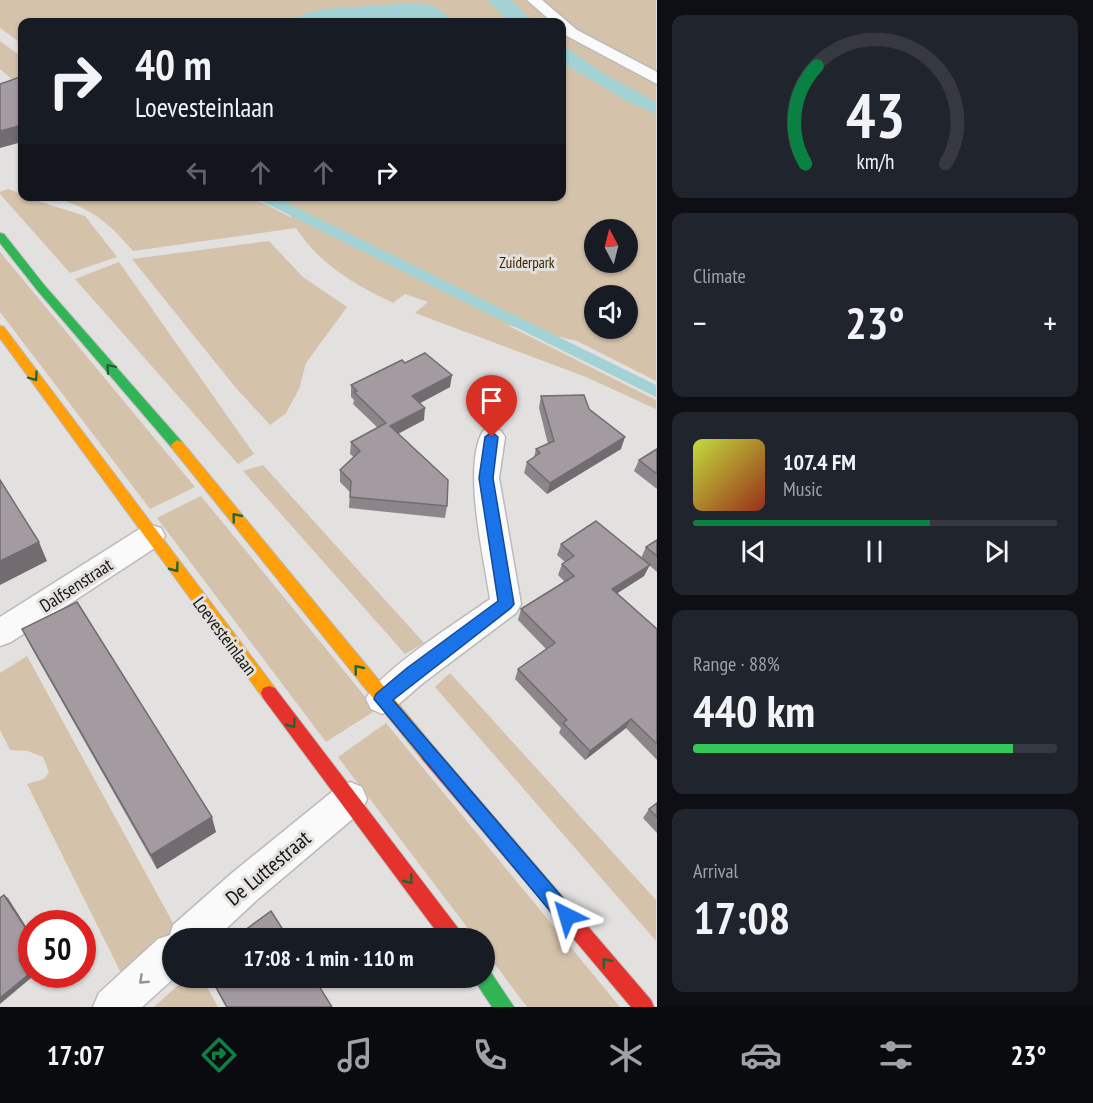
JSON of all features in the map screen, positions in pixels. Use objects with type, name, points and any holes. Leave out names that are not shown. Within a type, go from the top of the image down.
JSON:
[{"type":"main road","points":[[0,236],[41,288],[212,486],[382,699],[644,1007]]},
{"type":"main road","name":"Loevesteinlaan","points":[[1,334],[446,928]]},
{"type":"main road","points":[[490,988],[504,1007]]},
{"type":"street","points":[[534,0],[554,18]]},
{"type":"street","points":[[566,28],[657,79]]},
{"type":"street","points":[[382,699],[412,673],[506,604],[486,478],[492,437]]},
{"type":"street","name":"Dalfsenstraat","points":[[0,633],[151,536]]},
{"type":"street","name":"De Luttestraat","points":[[199,928],[245,886],[350,799]]},
{"type":"street","points":[[113,1007],[162,961]]},
{"type":"green space","name":"Zuiderpark","points":[[0,0],[656,0],[656,381],[577,341],[507,325],[656,400],[656,409],[586,377],[415,313],[428,302],[405,294],[393,303],[379,296],[351,281],[327,263],[305,241],[296,228],[133,251],[115,231],[98,217],[64,201],[259,201],[292,218],[280,201],[566,201],[566,18],[18,18],[18,41],[0,28]]},
{"type":"green space","points":[[0,41],[18,54],[18,85],[0,69]]},
{"type":"green space","points":[[8,189],[18,193],[18,201],[38,201],[85,216],[117,257],[70,273],[0,192]]},
{"type":"green space","points":[[269,241],[303,277],[347,307],[306,363],[299,389],[286,413],[270,425],[236,388],[132,259]]},
{"type":"green space","points":[[0,252],[195,487],[150,509],[0,312]]},
{"type":"green space","points":[[119,262],[254,454],[238,464],[75,279]]},
{"type":"green space","points":[[263,465],[424,643],[405,654],[243,471]]},
{"type":"green space","points":[[201,496],[376,710],[326,742],[157,518]]},
{"type":"green space","points":[[27,656],[176,928],[162,928],[162,947],[123,977],[96,923],[96,910],[90,910],[27,784],[44,779],[49,772],[43,757],[28,751],[10,750],[0,730],[0,673]]},
{"type":"green space","points":[[450,673],[656,900],[656,941],[435,687]]},
{"type":"green space","points":[[386,723],[620,1007],[527,1007],[495,964],[495,928],[468,928],[338,757]]},
{"type":"green space","points":[[175,988],[208,988],[218,1007],[154,1007]]},
{"type":"water","points":[[487,0],[510,0],[530,18],[506,18]]},
{"type":"water","points":[[415,3],[433,6],[448,18],[296,18],[325,9]]},
{"type":"water","points":[[566,47],[603,73],[656,102],[656,114],[629,102],[566,65]]},
{"type":"water","points":[[261,201],[283,201],[656,385],[656,397]]},
{"type":"building","points":[[18,78],[18,126],[0,131],[0,84]]},
{"type":"building","points":[[425,353],[452,375],[412,396],[425,408],[390,426],[448,480],[447,506],[350,497],[351,481],[340,470],[360,451],[351,442],[386,423],[354,392],[357,391],[351,385],[402,360],[405,363]]},
{"type":"building","points":[[584,395],[589,409],[625,437],[550,483],[527,462],[540,453],[536,449],[554,441],[541,396]]},
{"type":"building","points":[[657,449],[657,474],[639,460]]},
{"type":"building","points":[[0,480],[39,542],[0,561]]},
{"type":"building","points":[[596,521],[650,565],[612,589],[657,629],[657,744],[631,719],[590,751],[563,723],[567,720],[518,669],[555,643],[521,609],[574,576],[562,564],[574,556],[561,544]]},
{"type":"building","points":[[657,540],[657,556],[646,547]]},
{"type":"building","points":[[77,602],[212,817],[151,855],[22,629]]},
{"type":"building","points":[[657,803],[657,817],[649,809]]},
{"type":"building","points":[[4,895],[18,916],[18,983],[0,998],[0,898]]},
{"type":"building","points":[[271,911],[282,928],[248,928]]},
{"type":"building","points":[[217,988],[320,988],[332,1007],[227,1007]]},
{"type":"traffic: fast","points":[[0,236],[41,288],[177,445]]},
{"type":"traffic: fast","points":[[490,988],[504,1007]]},
{"type":"traffic: slow","points":[[0,330],[269,693]]},
{"type":"traffic: slow","points":[[177,445],[428,753]]},
{"type":"traffic: jam","points":[[269,693],[446,928]]},
{"type":"traffic: jam","points":[[428,753],[644,1007]]},
{"type":"route","points":[[492,437],[486,478],[506,604],[412,673],[382,699],[567,916]]}]
